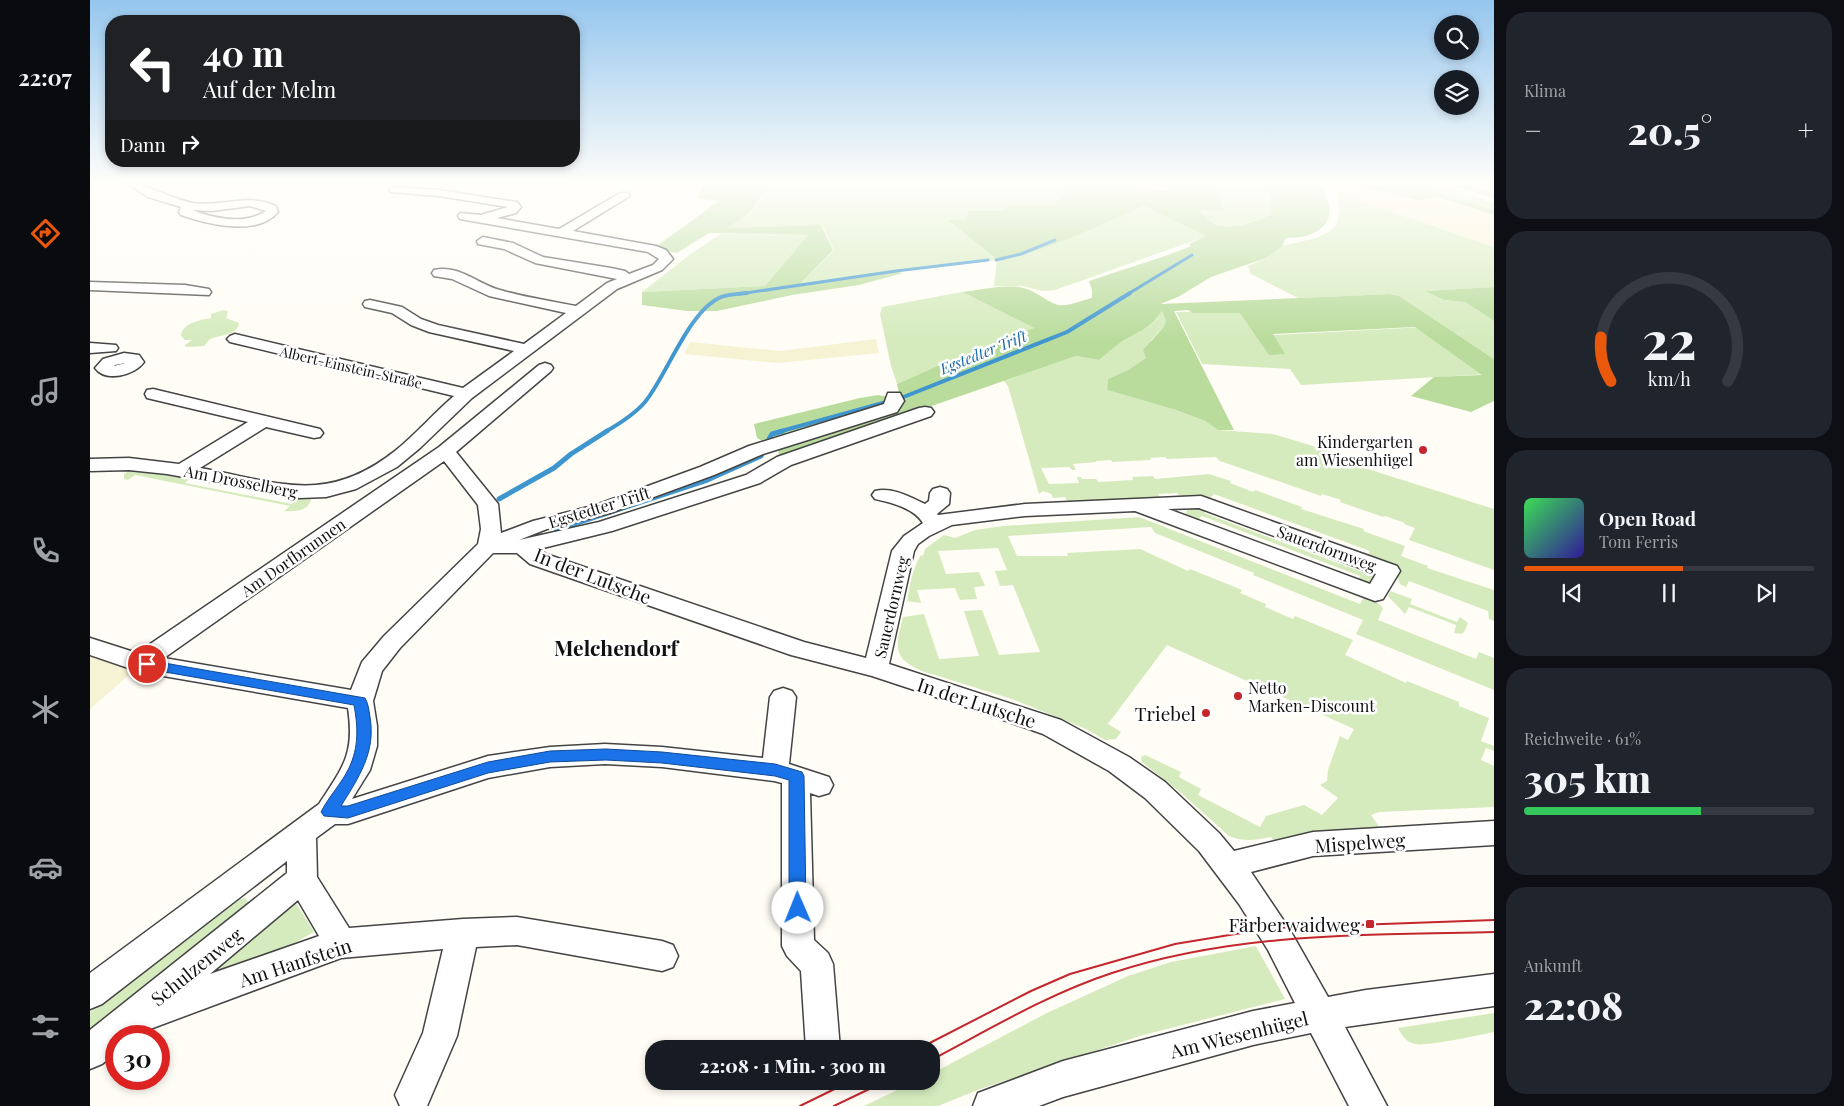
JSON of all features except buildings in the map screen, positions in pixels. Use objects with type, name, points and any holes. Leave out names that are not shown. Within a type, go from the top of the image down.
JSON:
[{"type":"street","points":[[466,394],[612,286],[626,278],[661,266],[665,261],[664,256],[651,249],[576,237]]},
{"type":"street","points":[[483,241],[508,246],[540,260],[611,272],[626,278]]},
{"type":"street","points":[[439,272],[455,275],[494,293],[578,310]]},
{"type":"street","points":[[90,286],[185,289],[204,292]]},
{"type":"street","points":[[370,304],[397,310],[416,322],[434,329],[527,349]]},
{"type":"street","name":"Albert-Einstein-Straße","points":[[235,339],[466,394]]},
{"type":"street","points":[[90,348],[109,355],[90,361]]},
{"type":"street","name":"Am Dorfbrunnen","points":[[140,663],[446,450],[545,368]]},
{"type":"street","points":[[153,394],[314,434]]},
{"type":"street","name":"Am Drosselberg","points":[[90,465],[118,462],[146,464],[297,493],[318,492],[354,482],[379,470],[418,442],[445,412],[466,394]]},
{"type":"street","name":"Egstedter Trift","points":[[488,546],[540,525],[603,509],[707,471],[756,450],[893,402]]},
{"type":"street","name":"Egstedter Trift","points":[[488,546],[522,548],[605,527],[753,479],[784,461],[925,412]]},
{"type":"street","points":[[183,470],[263,421]]},
{"type":"street","points":[[90,993],[329,812],[356,770],[364,746],[364,726],[360,701],[371,668],[392,642],[488,546],[491,529],[488,504],[446,450]]},
{"type":"street","points":[[882,495],[899,499],[930,518],[939,504],[940,493]]},
{"type":"street","name":"Sauerdornweg","points":[[876,669],[902,551],[930,518],[947,520],[1025,510],[1201,502],[1389,571],[1375,594],[1138,505]]},
{"type":"street","name":"In der Lutsche","points":[[522,548],[538,559],[799,649],[876,669],[990,704],[1052,727],[1085,744],[1119,764],[1155,790],[1210,842],[1250,894],[1279,940],[1319,1015]]},
{"type":"street","points":[[90,646],[140,663],[360,701]]},
{"type":"street","points":[[783,697],[797,777],[798,946],[817,964],[822,1040]]},
{"type":"street","points":[[329,812],[348,812],[488,767],[550,757],[606,754],[643,756],[797,777]]},
{"type":"street","name":"Mispelweg","points":[[1228,864],[1313,844],[1494,833]]},
{"type":"street","points":[[301,835],[302,879],[341,943]]},
{"type":"street","name":"Schulzenweg","points":[[90,1052],[302,879]]},
{"type":"street","name":"Am Hanfstein","points":[[133,1018],[341,943],[463,933],[517,931],[662,956]]},
{"type":"street","points":[[413,1095],[440,1036],[463,933]]},
{"type":"street","name":"Am Wiesenhügel","points":[[991,1106],[1063,1079],[1253,1028],[1366,1006],[1494,990]]},
{"type":"street","points":[[1319,1015],[1369,1106]]},
{"type":"shaded area","points":[[1464,237],[1494,237],[1494,247]]},
{"type":"shaded area","points":[[876,339],[879,353],[778,363],[684,354],[690,342],[780,351]]},
{"type":"shaded area","points":[[90,652],[137,668],[90,709]]},
{"type":"green space","points":[[670,237],[703,237],[677,253],[654,248]]},
{"type":"green space","points":[[717,237],[807,237],[765,286],[642,292],[692,253]]},
{"type":"green space","points":[[807,237],[827,237],[833,250],[798,286],[893,271],[903,273],[859,285],[792,295],[717,311],[687,311],[642,305],[642,292],[765,286]]},
{"type":"green space","points":[[828,237],[979,237],[1016,257],[1067,237],[1205,237],[1055,290],[1042,291],[1023,286],[994,286],[997,260],[894,271],[798,286],[834,250]]},
{"type":"green space","points":[[969,237],[1073,237],[1035,251],[998,260]]},
{"type":"green space","points":[[1205,237],[1305,237],[1286,238],[1282,246],[1266,258],[1211,277],[1178,297],[1160,304],[1390,294],[1399,296],[1494,359],[1494,401],[1471,412],[1411,396],[1434,377],[1482,375],[1415,327],[1273,334],[1285,354],[1269,355],[1240,313],[1174,311],[1234,430],[1218,430],[1205,421],[1176,410],[1107,390],[1108,379],[1128,370],[1146,358],[1143,350],[1163,328],[1166,321],[1162,311],[1148,326],[1121,342],[1099,360],[1076,356],[851,434],[779,456],[778,449],[757,438],[754,424],[860,398],[878,395],[889,397],[899,393],[897,384],[1009,336],[1034,328],[962,292],[998,287],[1019,287],[1030,290],[1058,305],[1070,304],[1092,298],[1089,281],[1179,251],[1191,246],[1189,244]]},
{"type":"green space","points":[[1464,237],[1494,247],[1494,287],[1426,291],[1444,300],[1465,302],[1494,321],[1494,359],[1399,296],[1390,294],[1298,298],[1251,274],[1248,266],[1266,258],[1282,246],[1316,238]]},
{"type":"green space","points":[[1494,287],[1494,321],[1465,302],[1444,300],[1425,291]]},
{"type":"green space","points":[[962,292],[1034,328],[1009,336],[897,384],[891,366],[880,314],[882,307]]},
{"type":"green space","points":[[223,310],[228,311],[226,318],[239,323],[235,331],[213,338],[204,346],[186,347],[185,345],[192,340],[185,340],[181,336],[188,325],[211,318],[211,314]]},
{"type":"green space","points":[[1162,311],[1166,321],[1163,328],[1151,340],[1146,358],[1128,370],[1108,379],[1107,390],[1176,410],[1205,421],[1218,430],[1273,434],[1336,453],[1333,458],[1494,509],[1494,570],[1409,540],[1415,528],[1405,523],[1220,461],[1216,457],[1167,459],[1165,457],[1150,458],[1151,460],[1096,461],[1073,464],[1076,470],[1072,470],[1069,467],[1041,468],[1049,484],[1079,483],[1077,477],[1096,479],[1099,482],[1133,480],[1132,477],[1153,476],[1155,479],[1209,474],[1231,481],[1230,483],[1253,492],[1255,490],[1302,507],[1301,509],[1364,529],[1363,531],[1405,546],[1401,556],[1428,566],[1427,568],[1494,590],[1494,621],[1489,619],[1488,611],[1409,581],[1406,587],[1400,584],[1397,575],[1367,557],[1370,551],[1214,494],[1209,499],[1180,496],[1177,493],[1158,494],[1160,497],[1068,503],[1065,497],[1053,498],[1051,494],[1043,491],[1039,494],[1008,386],[1004,381],[1076,356],[1099,360],[1118,344],[1148,326]]},
{"type":"green space","points":[[1241,311],[1258,336],[1424,327],[1490,374],[1301,385],[1290,369],[1202,364],[1176,312]]},
{"type":"green space","points":[[133,468],[191,477],[185,483],[292,504],[298,498],[311,498],[308,506],[301,510],[284,511],[290,506],[135,475],[128,480],[124,479],[124,474]]},
{"type":"green space","points":[[1207,508],[1204,513],[1362,572],[1365,568],[1373,572],[1375,577],[1368,583],[1357,581],[1360,576],[1202,516],[1198,520],[1185,514],[1188,509]]},
{"type":"green space","points":[[1139,517],[1360,604],[1365,595],[1374,599],[1383,608],[1378,620],[1476,659],[1479,652],[1494,658],[1494,690],[1356,634],[1363,620],[1155,533],[1151,527],[1008,536],[1017,556],[1068,556],[1067,553],[1140,549],[1188,571],[1190,569],[1242,590],[1240,593],[1266,604],[1265,607],[1293,619],[1295,616],[1353,640],[1345,655],[1406,683],[1407,681],[1459,702],[1459,706],[1489,718],[1481,741],[1494,746],[1494,751],[1486,748],[1481,760],[1494,766],[1494,807],[1379,812],[1371,815],[1380,828],[1327,832],[1274,842],[1271,837],[1250,840],[1234,838],[1229,836],[1180,792],[1142,762],[1141,757],[1145,755],[1181,772],[1179,777],[1201,789],[1198,795],[1260,827],[1266,816],[1304,805],[1322,815],[1338,798],[1320,785],[1327,781],[1328,770],[1340,736],[1348,740],[1354,729],[1167,645],[1108,724],[1121,732],[1116,739],[1105,740],[1086,729],[1015,700],[922,671],[905,661],[901,656],[898,650],[898,643],[903,617],[924,614],[939,659],[979,656],[964,611],[982,610],[999,655],[1040,652],[1013,585],[1000,586],[995,571],[1007,570],[998,548],[938,551],[946,574],[979,572],[985,586],[974,587],[977,599],[960,600],[955,588],[917,590],[921,603],[907,601],[918,560],[921,555],[923,556],[925,549],[944,535],[955,538],[975,530],[1003,526]]},
{"type":"green space","points":[[1390,591],[1412,599],[1410,604],[1457,622],[1460,617],[1468,623],[1464,632],[1461,634],[1454,633],[1456,625],[1409,607],[1405,614],[1388,596]]},
{"type":"green space","points":[[245,898],[252,906],[90,1038],[90,1012],[233,901]]},
{"type":"green space","points":[[296,903],[314,932],[222,983],[211,970]]},
{"type":"green space","points":[[1256,946],[1285,999],[1143,1035],[980,1089],[938,1106],[864,1106],[897,1090],[940,1090],[940,1069],[1047,1013],[1128,976],[1171,962]]},
{"type":"green space","points":[[1494,1013],[1494,1032],[1440,1042],[1415,1044],[1409,1042],[1398,1028]]},
{"type":"waterway","points":[[996,260],[1021,254],[1055,240]]},
{"type":"waterway","name":"Egstedter Trift","points":[[1128,294],[1192,255]]},
{"type":"waterway","points":[[741,294],[896,271],[988,260]]},
{"type":"waterway","points":[[741,294],[747,293]]},
{"type":"waterway","name":"Egstedter Trift","points":[[778,432],[901,398],[1067,332],[1130,293]]},
{"type":"waterway","points":[[605,432],[641,407],[653,391],[688,329],[709,304],[724,296],[741,294]]},
{"type":"waterway","points":[[499,499],[554,468],[571,454],[607,431]]},
{"type":"waterway","name":"Egstedter Trift","points":[[769,439],[772,434],[783,431]]},
{"type":"waterway","name":"Egstedter Trift","points":[[556,530],[705,481],[761,456],[763,451]]},
{"type":"tram line","points":[[936,1040],[1031,991],[1070,974],[1175,944],[1272,928],[1494,920]]},
{"type":"tram line","points":[[940,1055],[1065,991],[1088,981],[1158,960],[1206,950],[1301,938],[1349,935],[1494,932]]},
{"type":"tram line","points":[[800,1106],[833,1090]]},
{"type":"tram line","points":[[834,1106],[867,1090]]},
{"type":"place","name":"Kindergarten am Wiesenhügel","points":[[1423,450]]},
{"type":"place","name":"Netto Marken-Discount","points":[[1238,696]]},
{"type":"place","name":"Triebel","points":[[1206,713]]},
{"type":"place","name":"Färberwaidweg","points":[[1370,924]]},
{"type":"district","name":"Melchendorf","points":[[616,647]]},
{"type":"route","points":[[147,664],[360,701],[364,726],[364,746],[356,770],[329,812],[348,812],[488,767],[550,757],[606,754],[662,757],[775,770],[796,776],[798,908]]}]
